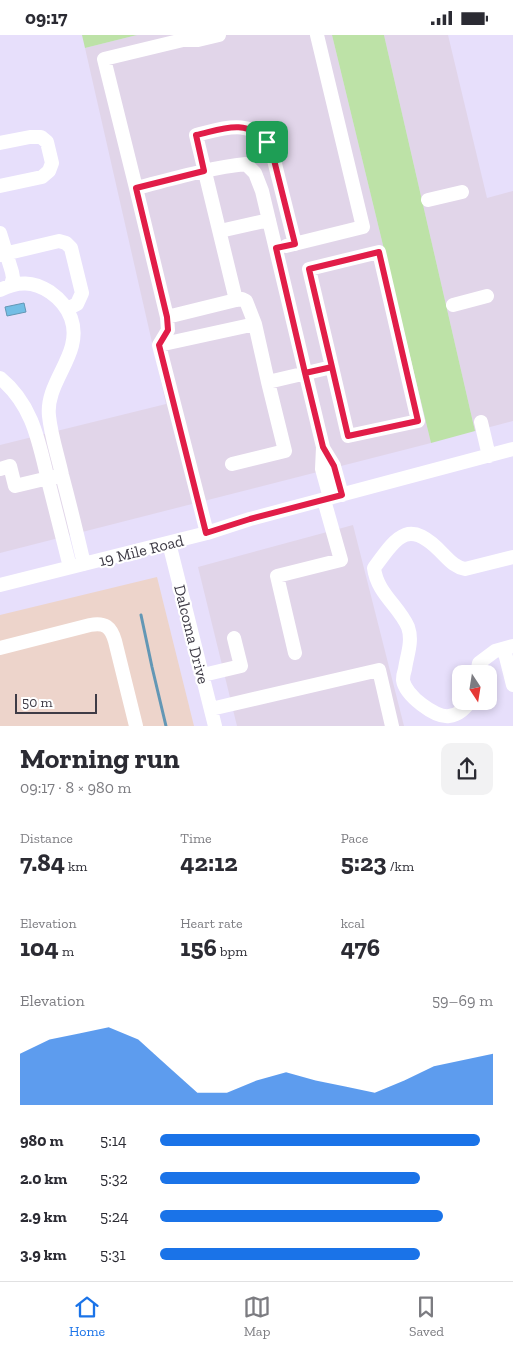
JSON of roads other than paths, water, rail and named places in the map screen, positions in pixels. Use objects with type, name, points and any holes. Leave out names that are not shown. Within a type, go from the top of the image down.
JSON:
[{"type":"street","points":[[206,533],[159,345],[168,330],[167,317],[104,59],[183,40],[198,40],[219,35]]},
{"type":"street","points":[[276,248],[363,227],[317,35]]},
{"type":"street","points":[[236,300],[196,135],[232,127],[243,127],[262,136],[271,148],[295,244]]},
{"type":"street","points":[[0,143],[36,136],[45,139],[52,163],[49,171],[42,177],[0,186]]},
{"type":"street","points":[[136,188],[204,171],[246,164],[255,173],[262,191],[323,447],[334,466],[332,498],[341,560],[277,575],[295,653]]},
{"type":"street","points":[[428,200],[462,192]]},
{"type":"street","points":[[220,231],[269,220]]},
{"type":"street","points":[[0,233],[3,254],[13,278],[5,287]]},
{"type":"street","points":[[3,254],[59,241],[66,243],[71,248],[82,293],[77,304],[68,309]]},
{"type":"street","points":[[379,252],[418,421],[348,436],[332,367],[309,269],[379,252]]},
{"type":"street","points":[[5,287],[27,282],[41,287],[57,297],[68,309],[74,327],[71,351],[56,384],[48,414],[84,564]]},
{"type":"street","points":[[453,305],[488,297]]},
{"type":"street","points":[[167,317],[236,300],[242,299],[246,301],[255,324],[285,451],[232,464]]},
{"type":"street","points":[[159,345],[255,324]]},
{"type":"street","points":[[268,382],[332,367]]},
{"type":"street","points":[[0,378],[14,390],[32,420],[70,567]]},
{"type":"street","points":[[481,422],[489,456]]},
{"type":"street","name":"19 Mile Road","points":[[0,585],[169,543],[513,449]]},
{"type":"street","points":[[0,469],[10,466],[15,486],[62,475]]},
{"type":"street","points":[[464,710],[449,716],[440,714],[424,706],[408,693],[403,680],[411,637],[402,618],[378,585],[374,568],[399,537],[408,533],[417,533],[431,541],[458,568],[465,569],[513,557]]},
{"type":"street","name":"Dalcoma Drive","points":[[169,543],[215,726]]},
{"type":"street","points":[[0,648],[90,625],[106,625],[111,629],[115,641],[136,726]]},
{"type":"street","points":[[202,675],[241,666],[234,638]]},
{"type":"street","points":[[479,665],[495,651],[508,648],[513,685]]},
{"type":"street","points":[[211,709],[379,670],[392,726]]},
{"type":"water","points":[[24,303],[26,312],[7,316],[5,307]]},
{"type":"waterway","points":[[141,615],[166,726]]}]
